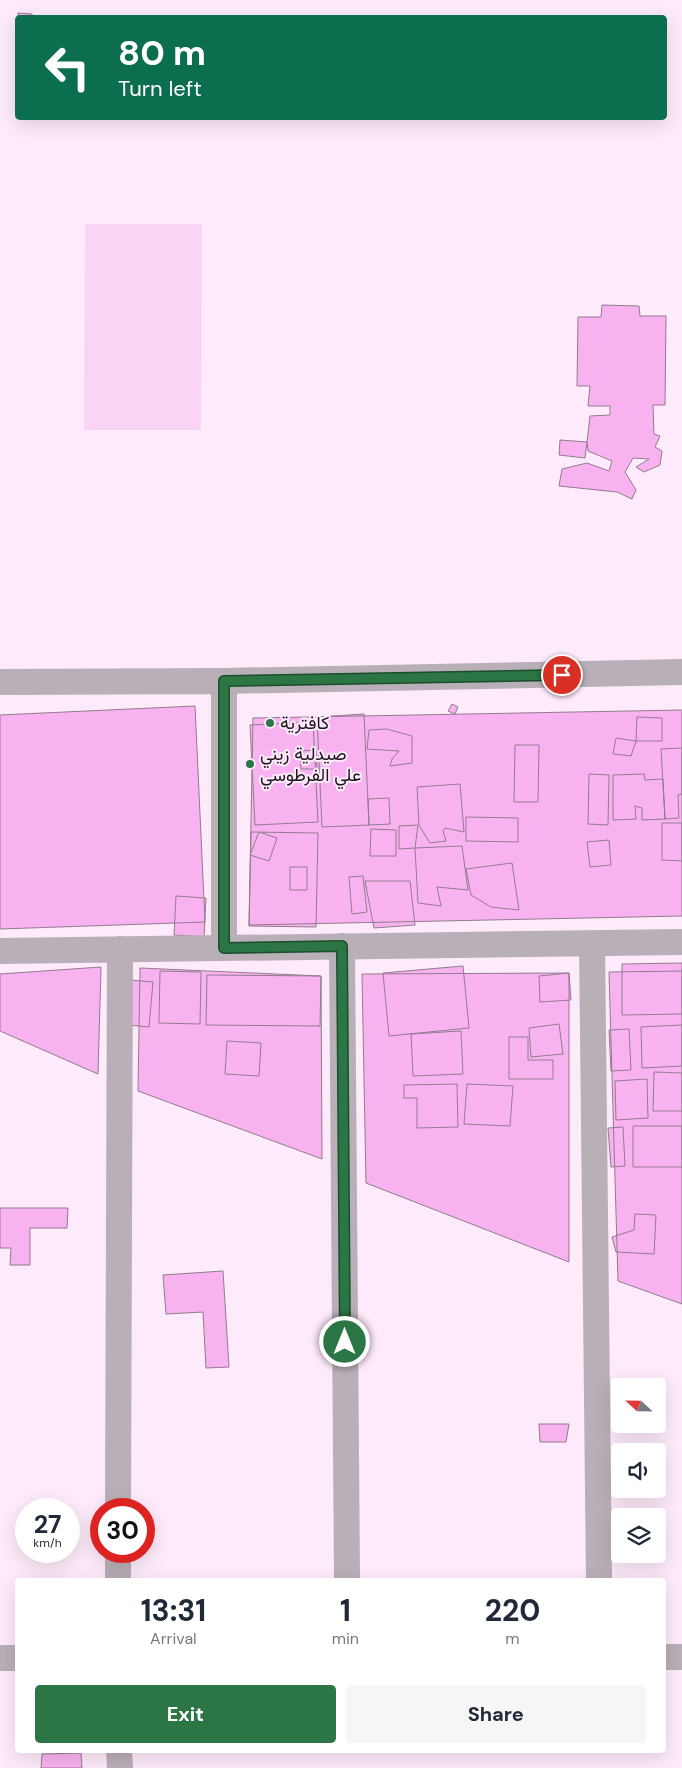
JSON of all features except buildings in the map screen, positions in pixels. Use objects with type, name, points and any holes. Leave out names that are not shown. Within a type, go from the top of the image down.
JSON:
[{"type":"street","points":[[0,682],[224,681],[682,672]]},
{"type":"street","points":[[224,681],[224,948]]},
{"type":"street","points":[[0,951],[682,942]]},
{"type":"street","points":[[592,943],[599,1578]]},
{"type":"street","points":[[342,946],[348,1578]]},
{"type":"street","points":[[118,1498],[120,949]]},
{"type":"street","points":[[118,1563],[118,1578]]},
{"type":"street","points":[[666,1657],[682,1657]]},
{"type":"street","points":[[0,1658],[15,1658]]},
{"type":"street","points":[[119,1753],[120,1768]]},
{"type":"shaded area","points":[[85,224],[202,224],[201,430],[84,430]]},
{"type":"place","name":"كافترية","points":[[270,723]]},
{"type":"place","name":"صيدلية زيني علي الفرطوسي","points":[[250,764]]},
{"type":"route","points":[[345,1342],[342,946],[224,948],[224,681],[562,675]]}]
